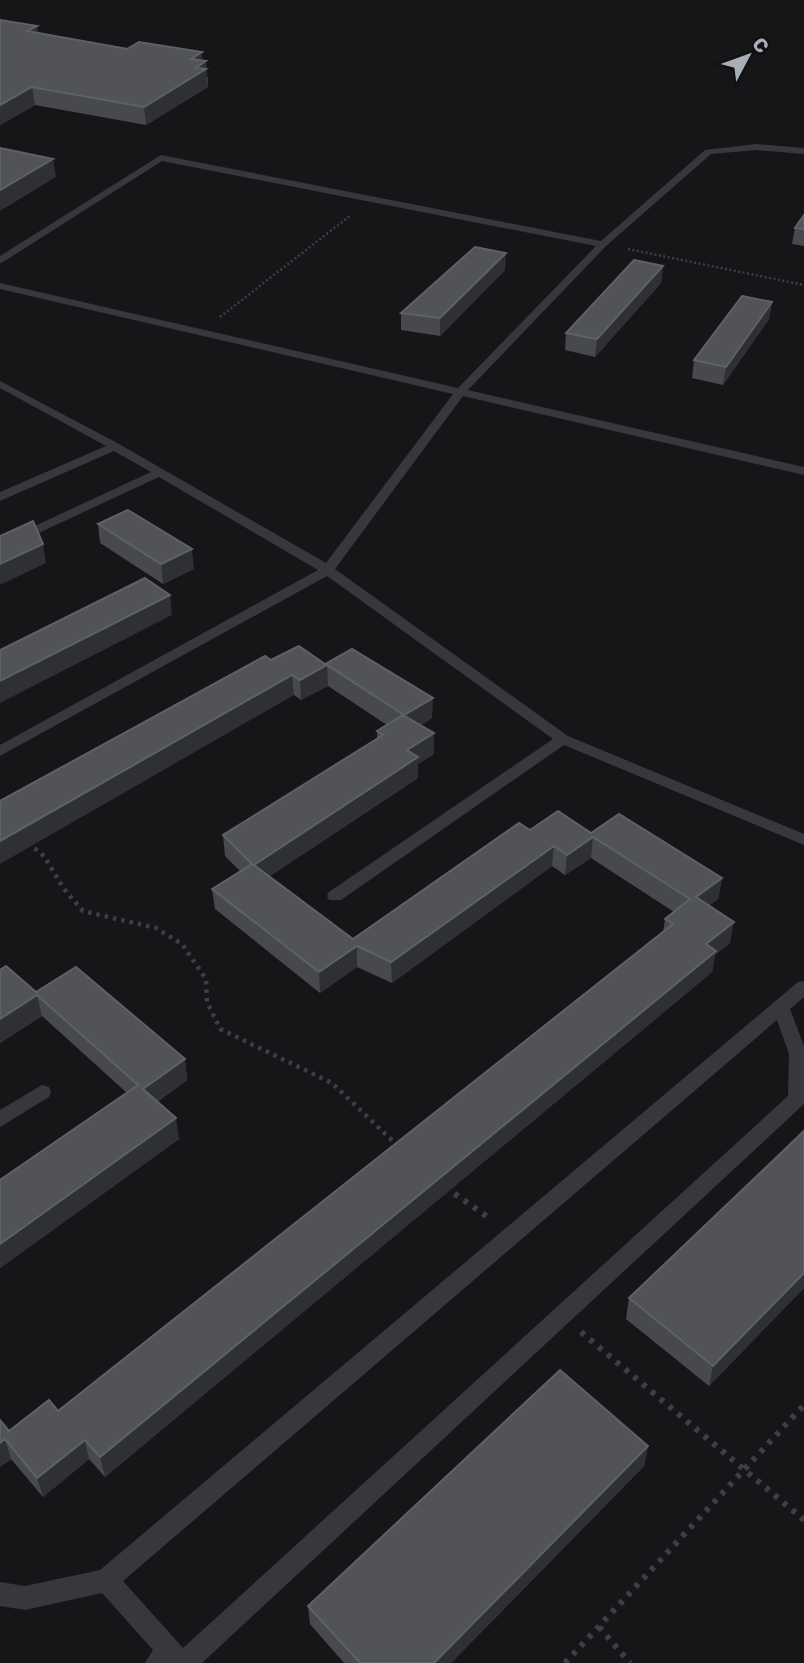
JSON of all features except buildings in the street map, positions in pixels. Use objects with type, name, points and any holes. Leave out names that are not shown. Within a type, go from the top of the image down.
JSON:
[{"type":"lane","points":[[0,751],[328,570],[460,392],[603,244],[708,152],[756,147],[804,151]]},
{"type":"lane","points":[[0,260],[161,158],[603,244]]},
{"type":"lane","points":[[0,286],[804,471]]},
{"type":"lane","points":[[0,384],[115,446],[328,570],[562,739],[804,840]]},
{"type":"lane","points":[[0,497],[115,446]]},
{"type":"lane","points":[[0,547],[160,472]]},
{"type":"lane","points":[[335,896],[562,739]]},
{"type":"lane","points":[[0,1594],[25,1598],[106,1580],[804,987]]},
{"type":"lane","points":[[106,1580],[172,1660],[562,1315],[797,1099],[798,1054],[781,1007]]},
{"type":"lane","points":[[0,1120],[42,1092]]},
{"type":"path","points":[[201,332],[371,199]]},
{"type":"path","points":[[603,244],[804,285]]},
{"type":"path","points":[[26,841],[44,856],[64,889],[83,911],[156,928],[182,944],[206,979],[207,1002],[220,1029],[332,1083],[407,1155]]},
{"type":"path","points":[[435,1179],[513,1235]]},
{"type":"path","points":[[562,1315],[804,1520]]},
{"type":"path","points":[[565,1663],[804,1405]]},
{"type":"path","points":[[598,1626],[630,1663]]}]
